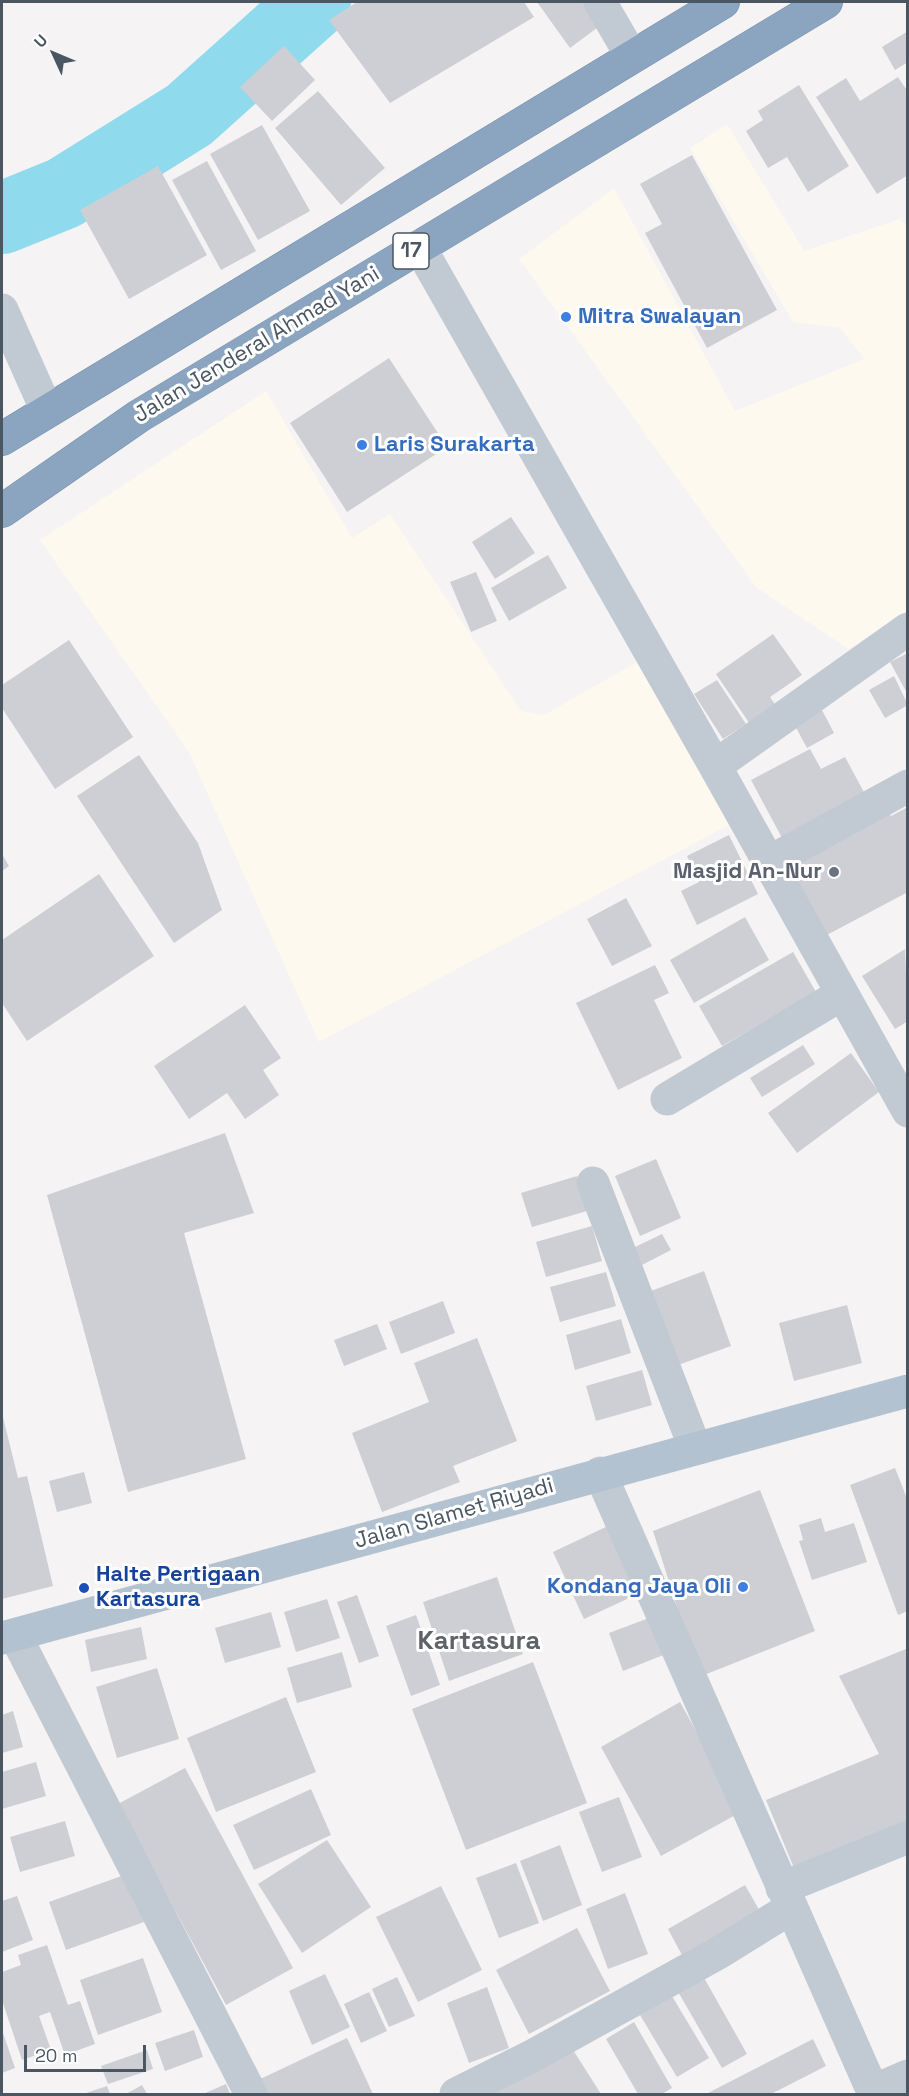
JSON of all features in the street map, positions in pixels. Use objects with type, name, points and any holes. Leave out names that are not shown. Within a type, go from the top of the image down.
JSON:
[{"type":"highway","name":"17","points":[[2,439],[723,2]]},
{"type":"highway","name":"Jalan Jenderal Ahmad Yani","points":[[2,511],[139,416],[826,2]]},
{"type":"main road","name":"Jalan Slamet Riyadi","points":[[8,1637],[600,1473],[908,1391]]},
{"type":"street","points":[[600,2],[632,57]]},
{"type":"street","points":[[419,246],[908,1111]]},
{"type":"street","points":[[2,310],[47,411]]},
{"type":"street","points":[[715,766],[908,629]]},
{"type":"street","points":[[769,862],[908,786]]},
{"type":"street","points":[[667,1099],[842,994]]},
{"type":"street","points":[[593,1183],[695,1448]]},
{"type":"street","points":[[600,1473],[873,2093],[908,2076]]},
{"type":"street","points":[[8,1637],[251,2094]]},
{"type":"street","points":[[456,2094],[534,2055],[720,1952],[786,1898],[908,1837]]},
{"type":"shaded area","points":[[727,124],[804,251],[900,219],[908,229],[907,610],[849,649],[756,587],[519,259],[614,188],[735,411],[864,359],[840,328],[793,322],[690,148]]},
{"type":"shaded area","points":[[266,391],[352,538],[390,514],[521,711],[544,715],[653,653],[748,815],[319,1042],[189,752],[40,540]]},
{"type":"building","points":[[357,2],[524,2],[534,17],[390,103],[329,20]]},
{"type":"building","points":[[537,2],[584,2],[601,25],[570,48]]},
{"type":"building","points":[[908,31],[908,62],[895,70],[882,47]]},
{"type":"building","points":[[284,46],[315,80],[272,121],[240,87]]},
{"type":"building","points":[[898,77],[908,92],[908,175],[877,194],[816,97],[846,78],[860,101]]},
{"type":"building","points":[[799,85],[849,166],[808,192],[787,157],[768,168],[746,131],[763,120],[758,111]]},
{"type":"building","points":[[318,91],[385,168],[341,205],[275,128]]},
{"type":"building","points":[[262,125],[310,211],[258,240],[210,154]]},
{"type":"building","points":[[692,155],[777,310],[707,348],[645,233],[662,224],[640,184]]},
{"type":"building","points":[[207,161],[256,251],[221,270],[172,180]]},
{"type":"building","points":[[158,166],[207,255],[129,299],[80,210]]},
{"type":"building","points":[[389,358],[447,447],[347,512],[290,423]]},
{"type":"building","points":[[511,517],[535,553],[495,579],[472,542]]},
{"type":"building","points":[[548,555],[567,588],[509,621],[491,588]]},
{"type":"building","points":[[476,572],[497,621],[471,632],[450,582]]},
{"type":"building","points":[[773,634],[802,675],[770,697],[780,712],[754,730],[716,674]]},
{"type":"building","points":[[69,640],[133,737],[55,789],[2,708],[2,685]]},
{"type":"building","points":[[908,653],[908,695],[890,662]]},
{"type":"building","points":[[894,676],[908,705],[885,718],[869,690]]},
{"type":"building","points":[[717,680],[746,724],[723,739],[694,694]]},
{"type":"building","points":[[822,710],[834,733],[807,748],[794,724]]},
{"type":"building","points":[[810,749],[821,769],[845,757],[865,794],[782,838],[751,780]]},
{"type":"building","points":[[139,755],[198,843],[222,910],[174,943],[77,796]]},
{"type":"building","points":[[885,806],[891,816],[908,807],[908,892],[823,937],[782,861]]},
{"type":"building","points":[[729,835],[758,894],[697,925],[681,891],[699,882],[687,856]]},
{"type":"building","points":[[2,854],[9,866],[2,871]]},
{"type":"building","points":[[99,874],[154,956],[27,1041],[2,1003],[2,940]]},
{"type":"building","points":[[626,898],[652,946],[612,966],[587,919]]},
{"type":"building","points":[[745,917],[769,960],[694,1003],[670,960]]},
{"type":"building","points":[[905,949],[908,1021],[895,1029],[862,976]]},
{"type":"building","points":[[793,952],[816,992],[722,1046],[699,1006]]},
{"type":"building","points":[[655,965],[669,993],[654,1000],[682,1058],[618,1090],[576,1003]]},
{"type":"building","points":[[245,1005],[281,1058],[263,1070],[279,1095],[245,1119],[227,1093],[189,1119],[154,1066]]},
{"type":"building","points":[[803,1045],[815,1064],[762,1097],[750,1078]]},
{"type":"building","points":[[851,1053],[879,1092],[797,1153],[768,1113]]},
{"type":"building","points":[[225,1133],[254,1213],[184,1233],[246,1459],[128,1492],[47,1195]]},
{"type":"building","points":[[656,1159],[681,1218],[640,1236],[615,1176]]},
{"type":"building","points":[[577,1176],[587,1211],[532,1227],[521,1193]]},
{"type":"building","points":[[592,1226],[602,1261],[546,1277],[536,1242]]},
{"type":"building","points":[[662,1234],[671,1250],[642,1265],[633,1248]]},
{"type":"building","points":[[704,1271],[731,1346],[678,1365],[651,1291]]},
{"type":"building","points":[[606,1272],[616,1306],[560,1322],[550,1287]]},
{"type":"building","points":[[443,1301],[455,1333],[401,1354],[389,1322]]},
{"type":"building","points":[[847,1305],[862,1363],[794,1381],[779,1323]]},
{"type":"building","points":[[621,1319],[631,1353],[575,1370],[566,1335]]},
{"type":"building","points":[[377,1324],[387,1349],[344,1366],[334,1340]]},
{"type":"building","points":[[477,1338],[517,1441],[453,1466],[460,1482],[382,1512],[352,1433],[429,1402],[414,1363]]},
{"type":"building","points":[[642,1370],[652,1405],[596,1421],[586,1386]]},
{"type":"building","points":[[2,1413],[18,1478],[27,1476],[53,1586],[2,1599]]},
{"type":"building","points":[[895,1468],[908,1501],[908,1611],[898,1615],[850,1485]]},
{"type":"building","points":[[84,1472],[92,1503],[57,1512],[49,1481]]},
{"type":"building","points":[[760,1490],[815,1631],[699,1677],[653,1531]]},
{"type":"building","points":[[821,1518],[825,1532],[854,1523],[867,1562],[812,1580],[799,1541],[803,1540],[799,1525]]},
{"type":"building","points":[[610,1525],[642,1592],[584,1619],[553,1552]]},
{"type":"building","points":[[497,1577],[523,1654],[449,1681],[423,1602]]},
{"type":"building","points":[[357,1595],[379,1656],[359,1663],[337,1602]]},
{"type":"building","points":[[327,1599],[340,1638],[296,1652],[284,1612]]},
{"type":"building","points":[[271,1612],[281,1647],[225,1663],[215,1628]]},
{"type":"building","points":[[416,1615],[440,1685],[411,1696],[386,1626]]},
{"type":"building","points":[[657,1615],[671,1652],[623,1671],[609,1633]]},
{"type":"building","points":[[141,1627],[147,1659],[91,1672],[85,1640]]},
{"type":"building","points":[[906,1649],[908,1827],[796,1873],[766,1800],[879,1754],[839,1676]]},
{"type":"building","points":[[342,1652],[352,1687],[297,1703],[287,1668]]},
{"type":"building","points":[[533,1662],[587,1803],[466,1850],[412,1709]]},
{"type":"building","points":[[157,1668],[179,1739],[117,1758],[96,1687]]},
{"type":"building","points":[[286,1697],[316,1772],[216,1812],[187,1738]]},
{"type":"building","points":[[680,1702],[741,1812],[661,1856],[601,1747]]},
{"type":"building","points":[[13,1711],[23,1747],[2,1753],[2,1715]]},
{"type":"building","points":[[36,1762],[46,1796],[2,1809],[2,1772]]},
{"type":"building","points":[[185,1768],[293,1968],[226,2005],[118,1804]]},
{"type":"building","points":[[311,1789],[331,1835],[254,1870],[233,1825]]},
{"type":"building","points":[[619,1797],[642,1857],[602,1872],[579,1812]]},
{"type":"building","points":[[65,1821],[75,1856],[20,1872],[10,1837]]},
{"type":"building","points":[[327,1840],[371,1907],[302,1953],[258,1884]]},
{"type":"building","points":[[560,1845],[582,1905],[543,1921],[520,1861]]},
{"type":"building","points":[[516,1863],[539,1923],[499,1938],[476,1878]]},
{"type":"building","points":[[127,1874],[144,1922],[66,1950],[49,1902]]},
{"type":"building","points":[[745,1885],[761,1913],[683,1957],[668,1929]]},
{"type":"building","points":[[441,1886],[482,1970],[418,2002],[376,1917]]},
{"type":"building","points":[[625,1893],[648,1954],[608,1969],[586,1909]]},
{"type":"building","points":[[17,1896],[33,1940],[2,1952],[2,1901]]},
{"type":"building","points":[[577,1928],[610,1991],[529,2034],[496,1970]]},
{"type":"building","points":[[47,1945],[68,2005],[80,2001],[95,2044],[65,2055],[50,2012],[39,2016],[51,2050],[22,2060],[2,2000],[2,1972],[21,1965],[18,1955]]},
{"type":"building","points":[[143,1958],[162,2012],[98,2035],[80,1980]]},
{"type":"building","points":[[325,1974],[350,2027],[312,2045],[289,1991]]},
{"type":"building","points":[[703,1976],[747,2054],[722,2068],[677,1990]]},
{"type":"building","points":[[397,1977],[415,2016],[389,2027],[372,1989]]},
{"type":"building","points":[[487,1987],[509,2048],[469,2063],[447,2003]]},
{"type":"building","points":[[369,1992],[387,2031],[361,2043],[344,2004]]},
{"type":"building","points":[[672,1996],[709,2058],[677,2077],[640,2015]]},
{"type":"building","points":[[634,2022],[672,2088],[662,2094],[638,2094],[606,2039]]},
{"type":"building","points":[[2,2030],[15,2068],[2,2073]]},
{"type":"building","points":[[194,2030],[203,2057],[165,2071],[155,2043]]},
{"type":"building","points":[[347,2038],[373,2094],[262,2094],[256,2081]]},
{"type":"building","points":[[813,2039],[826,2066],[771,2094],[706,2094]]},
{"type":"building","points":[[568,2042],[601,2094],[492,2094],[491,2092]]},
{"type":"building","points":[[147,2050],[153,2069],[108,2084],[101,2066]]},
{"type":"building","points":[[226,2084],[230,2094],[203,2094]]},
{"type":"building","points":[[142,2085],[147,2094],[126,2094]]},
{"type":"building","points":[[107,2086],[110,2094],[83,2094]]},
{"type":"waterway","points":[[2,218],[64,193],[189,115],[315,2]]},
{"type":"place","name":"Mitra Swalayan","points":[[566,317]]},
{"type":"place","name":"Laris Surakarta","points":[[362,445]]},
{"type":"place","name":"Masjid An-Nur","points":[[834,872]]},
{"type":"place","name":"Kondang Jaya Oli","points":[[743,1587]]},
{"type":"place","name":"Halte Pertigaan Kartasura","points":[[84,1588]]},
{"type":"district","name":"Kartasura","points":[[479,1642]]}]
